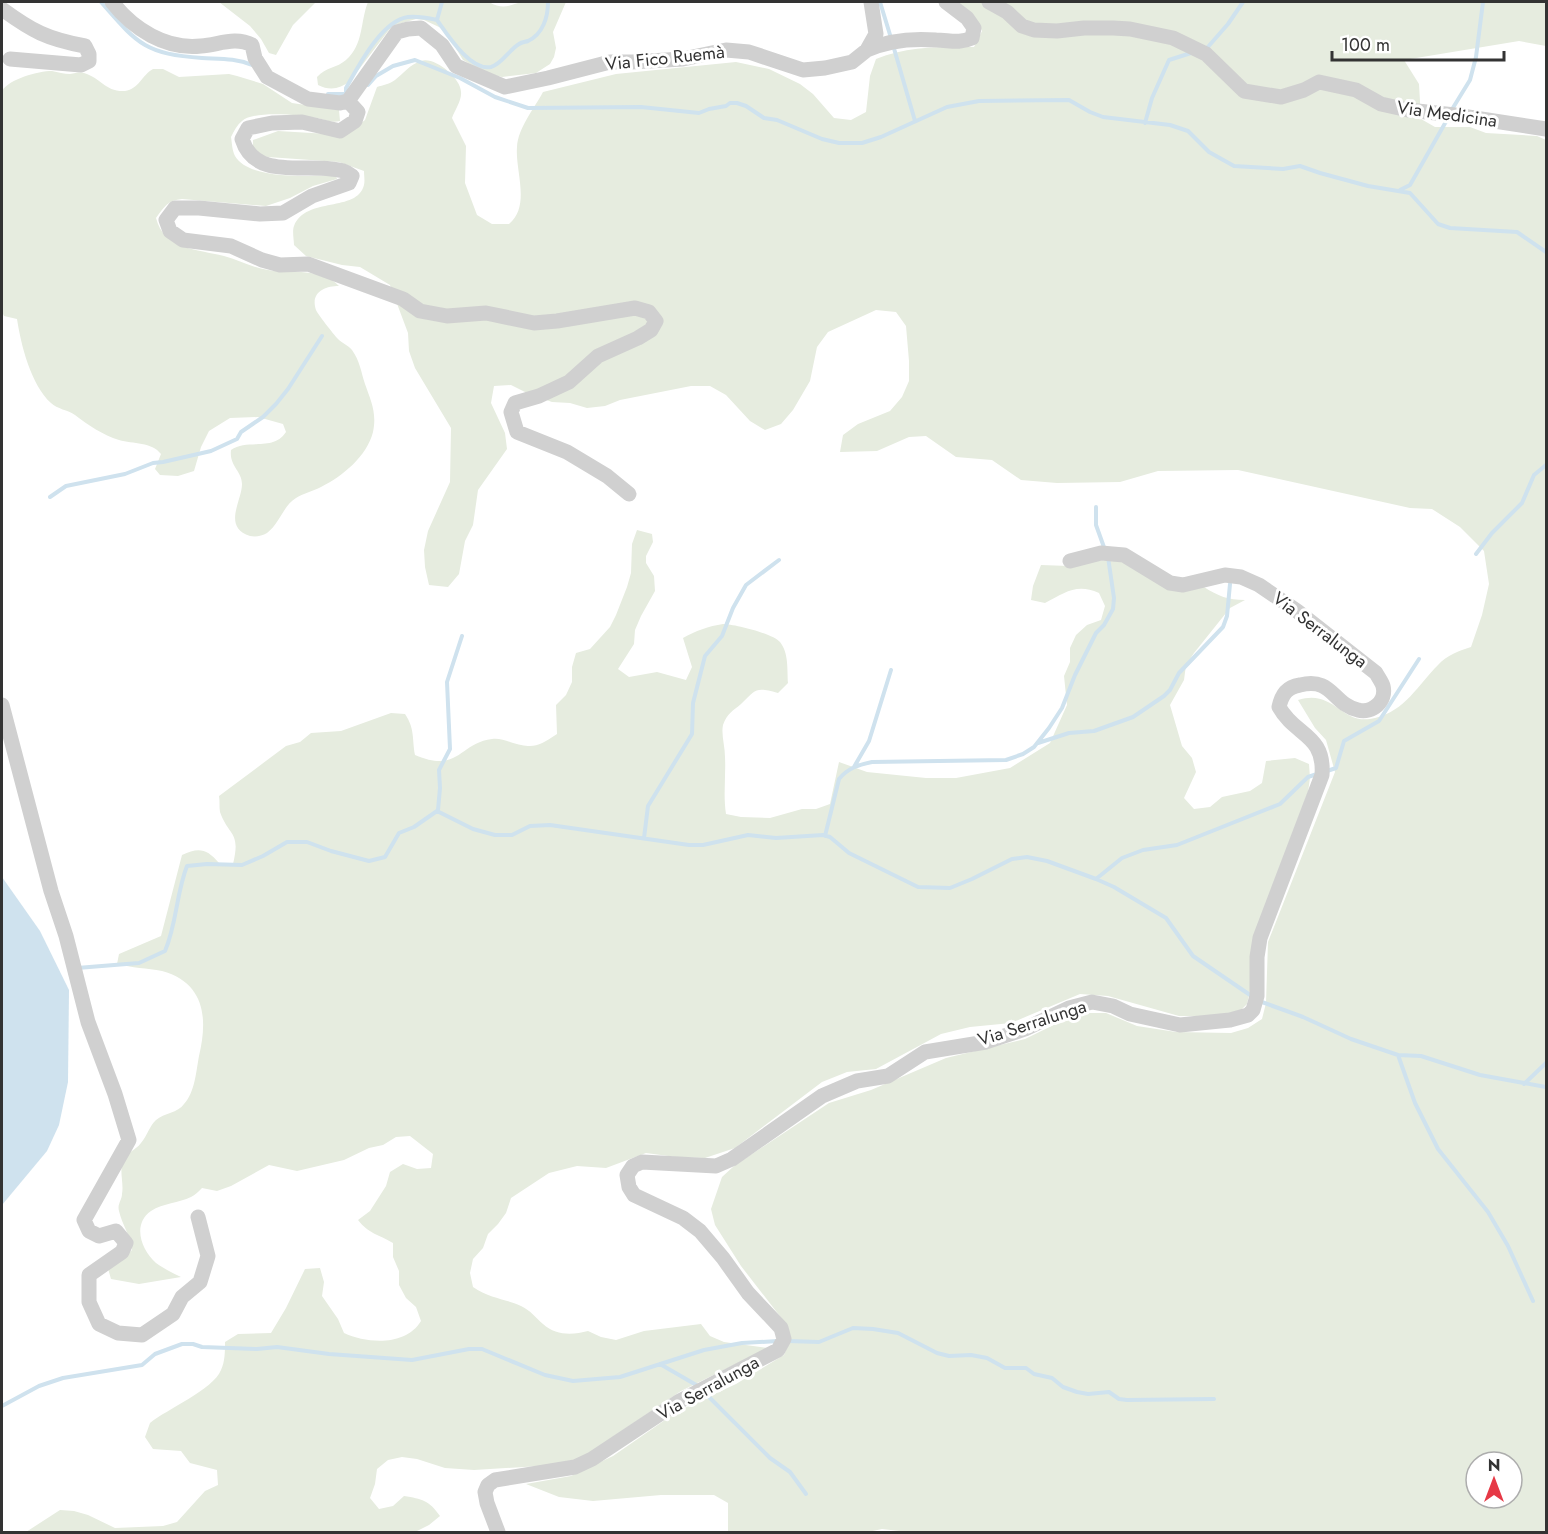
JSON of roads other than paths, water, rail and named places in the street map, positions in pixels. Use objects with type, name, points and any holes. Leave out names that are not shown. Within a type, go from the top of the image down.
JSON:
[{"type":"street","points":[[112,2],[135,26],[172,45],[200,46],[228,41],[246,42],[252,45],[255,58],[267,77],[308,99],[340,103],[348,100],[357,112],[354,121],[340,131],[302,122],[272,123],[248,128],[242,139],[245,150],[256,161],[273,168],[316,167],[346,171],[352,176],[349,183],[312,196],[283,213],[260,214],[175,208],[166,220],[170,231],[183,240],[231,246],[262,260],[280,265],[308,264],[403,299],[420,311],[447,316],[486,313],[534,323],[635,308],[649,312],[656,321],[651,330],[598,356],[569,382],[539,396],[515,403],[511,412],[517,432],[567,452],[607,476],[629,494]]},
{"type":"street","points":[[867,50],[876,34],[871,2]]},
{"type":"street","points":[[867,50],[886,42],[934,39],[962,42],[972,38],[974,28],[967,18],[946,2]]},
{"type":"street","name":"Via Medicina","points":[[989,2],[1007,12],[1022,26],[1034,30],[1130,29],[1173,38],[1206,54],[1244,91],[1281,98],[1319,82],[1356,90],[1381,104],[1408,110],[1546,129]]},
{"type":"street","points":[[2,9],[31,30],[62,42],[85,46],[89,54],[89,61],[81,65],[10,59]]},
{"type":"street","name":"Via Fico Ruemà","points":[[348,100],[397,32],[408,28],[421,28],[442,45],[456,66],[489,78],[505,87],[610,62],[683,58],[726,50],[749,52],[803,70],[852,62],[867,50]]},
{"type":"street","name":"Via Serralunga","points":[[498,1533],[485,1492],[488,1485],[495,1480],[575,1467],[592,1459],[678,1402],[778,1350],[784,1339],[781,1328],[748,1293],[700,1231],[683,1218],[634,1195],[629,1187],[627,1175],[633,1166],[642,1162],[716,1166],[732,1159],[822,1096],[857,1081],[888,1076],[925,1052],[986,1042],[1025,1029],[1069,1008],[1092,1002],[1113,1006],[1130,1014],[1180,1024],[1230,1020],[1248,1015],[1253,1010],[1257,996],[1257,957],[1260,938],[1322,775],[1323,762],[1319,750],[1310,738],[1286,719],[1279,706],[1282,696],[1289,688],[1313,682],[1326,686],[1346,704],[1359,711],[1379,704],[1384,697],[1383,686],[1376,673],[1297,611],[1259,585],[1241,577],[1225,575],[1183,585],[1170,583],[1124,555],[1101,553],[1070,561]]},
{"type":"street","points":[[2,705],[88,1022],[115,1094],[129,1140],[84,1220],[89,1231],[99,1236],[116,1231],[126,1243],[122,1252],[89,1275],[89,1302],[99,1324],[118,1333],[142,1335],[173,1314],[182,1297],[200,1282],[208,1256],[198,1217]]},
{"type":"water","points":[[2,877],[40,931],[69,990],[68,1082],[59,1125],[47,1151],[2,1205]]},
{"type":"waterway","points":[[101,2],[133,37],[154,49],[182,56],[234,60],[252,65]]},
{"type":"waterway","points":[[437,20],[442,2]]},
{"type":"waterway","points":[[346,94],[346,88],[371,46],[398,20],[408,17],[437,20],[467,58],[483,67],[491,67],[499,63],[519,44],[533,38],[541,30],[546,19],[548,2]]},
{"type":"waterway","points":[[880,2],[891,38]]},
{"type":"waterway","points":[[1207,48],[1243,2]]},
{"type":"waterway","points":[[1451,111],[1470,80],[1476,57],[1483,2]]},
{"type":"waterway","points":[[893,45],[915,121]]},
{"type":"waterway","points":[[1145,123],[1152,98],[1169,60],[1191,53]]},
{"type":"waterway","points":[[368,85],[376,76],[393,66],[415,60],[460,78],[495,97],[528,108],[641,107],[699,113],[737,103],[764,118],[777,120],[822,139],[839,143],[862,143],[881,137],[947,107],[979,101],[1069,100],[1103,117],[1170,125],[1188,131],[1209,152],[1234,166],[1283,169],[1300,166],[1368,186],[1410,193],[1438,224],[1450,228],[1517,232],[1546,252]]},
{"type":"waterway","points":[[328,94],[347,94]]},
{"type":"waterway","points":[[1400,190],[1410,185],[1448,118]]},
{"type":"waterway","points":[[50,497],[66,486],[125,474],[153,463],[211,451],[237,439],[241,432],[263,417],[276,404],[322,336]]},
{"type":"waterway","points":[[1476,554],[1492,533],[1522,503],[1534,475],[1546,465]]},
{"type":"waterway","points":[[1096,507],[1096,525],[1105,550]]},
{"type":"waterway","points":[[825,836],[839,779],[846,772],[862,764],[1006,760],[1034,747],[1062,708],[1096,633],[1104,625],[1113,609],[1114,598],[1108,557]]},
{"type":"waterway","points":[[644,838],[648,806],[692,734],[693,703],[705,656],[722,636],[733,608],[746,585],[779,560]]},
{"type":"waterway","points":[[1038,743],[1069,733],[1094,731],[1133,717],[1164,696],[1179,673],[1223,627],[1227,616],[1230,584]]},
{"type":"waterway","points":[[438,810],[439,770],[450,749],[447,682],[462,636]]},
{"type":"waterway","points":[[1324,772],[1336,768],[1344,741],[1379,721],[1419,659]]},
{"type":"waterway","points":[[854,767],[869,741],[891,670]]},
{"type":"waterway","points":[[1096,879],[1122,858],[1143,850],[1177,845],[1280,804],[1308,777],[1317,774]]},
{"type":"waterway","points":[[77,968],[139,963],[165,951],[187,866],[242,865],[287,842],[307,842],[369,861],[385,857],[399,833],[414,827],[437,811],[473,829],[495,835],[512,835],[530,826],[550,825],[689,845],[703,845],[748,835],[776,838],[823,835],[830,837],[849,853],[918,887],[950,888],[1012,859],[1027,857],[1047,861],[1114,887],[1166,918],[1193,956],[1253,997]]},
{"type":"waterway","points":[[1259,1001],[1303,1017],[1351,1039],[1398,1055],[1421,1056],[1480,1075],[1546,1087]]},
{"type":"waterway","points":[[1398,1055],[1415,1103],[1438,1149],[1488,1212],[1508,1246],[1533,1301]]},
{"type":"waterway","points":[[1524,1084],[1546,1063]]},
{"type":"waterway","points":[[788,1341],[819,1342],[853,1328],[873,1329],[898,1333],[937,1353],[949,1356],[971,1355],[987,1358],[1005,1368],[1026,1368],[1034,1374],[1052,1378],[1063,1387],[1077,1392],[1088,1394],[1109,1392],[1119,1399],[1127,1400],[1214,1399]]},
{"type":"waterway","points":[[2,1406],[39,1386],[63,1378],[142,1365],[155,1354],[182,1344],[257,1349],[277,1347],[329,1354],[412,1360],[469,1349],[482,1349],[545,1375],[573,1381],[620,1377],[704,1350],[742,1343],[778,1341]]},
{"type":"waterway","points":[[660,1364],[698,1386]]},
{"type":"waterway","points":[[705,1393],[770,1458],[790,1472],[806,1494]]}]
